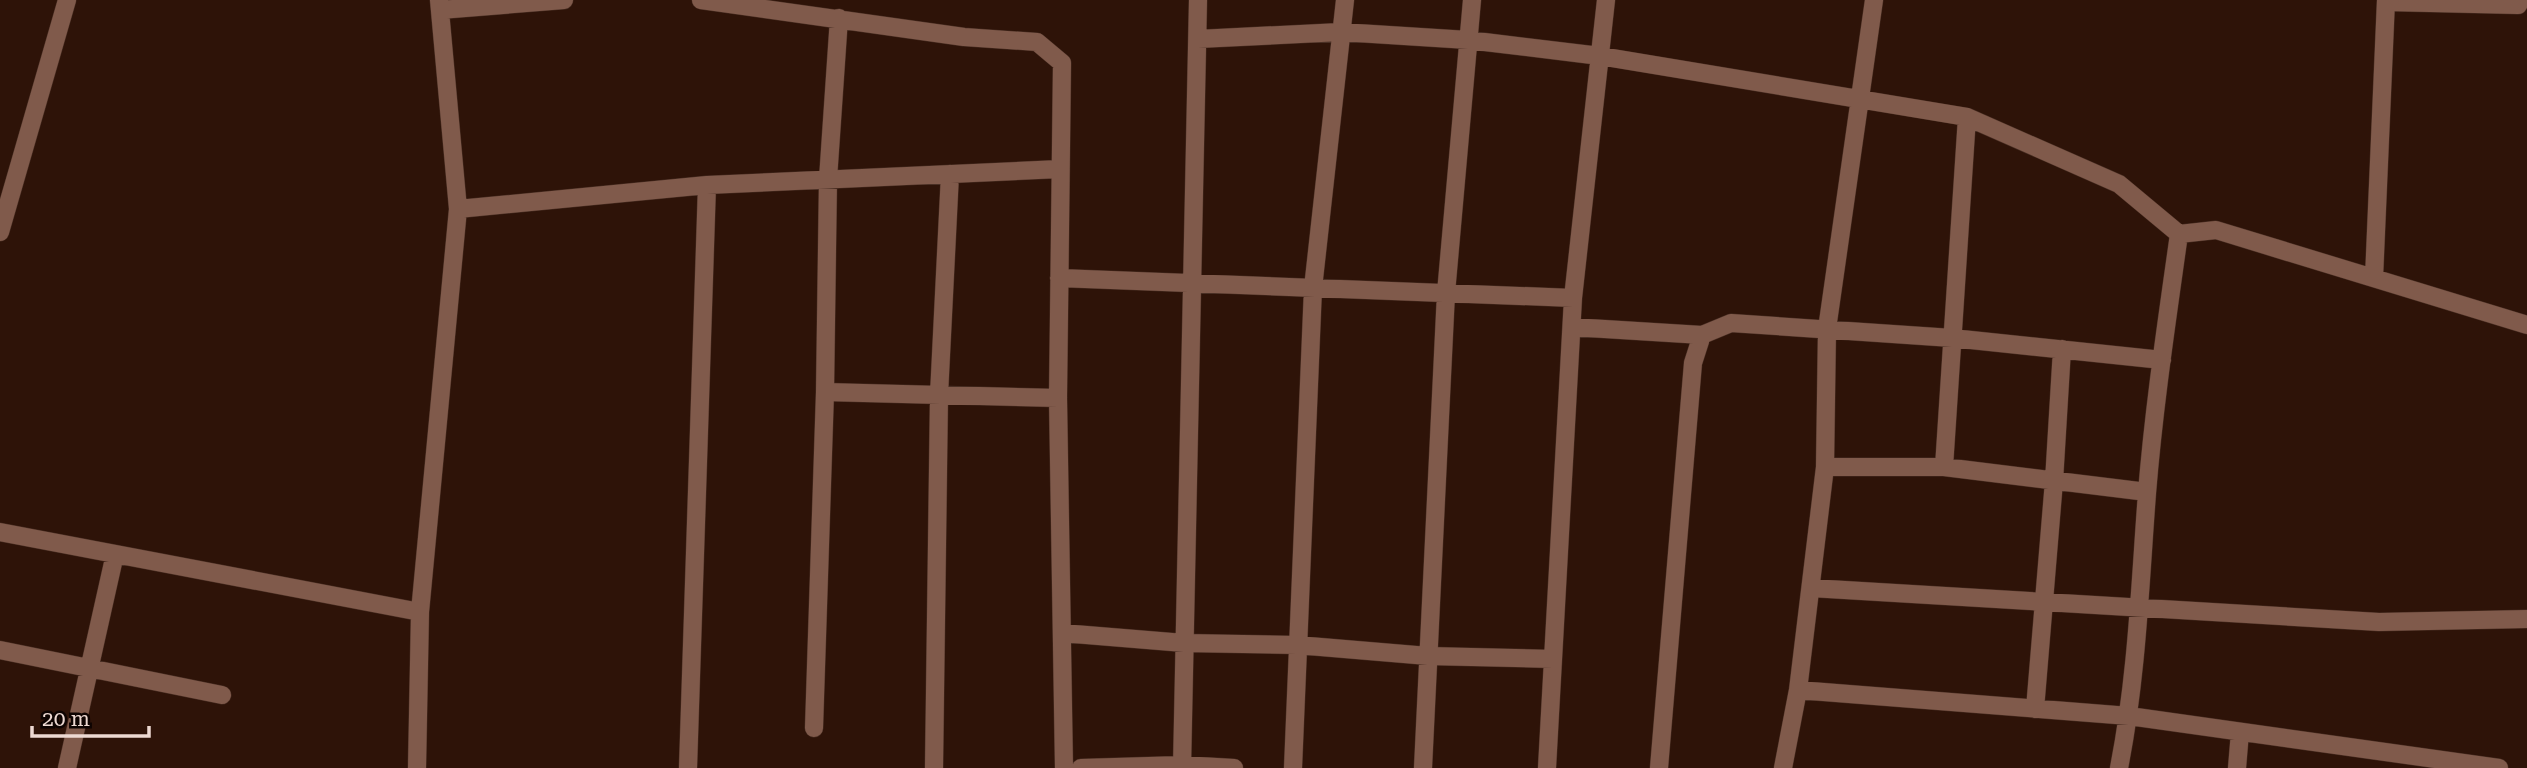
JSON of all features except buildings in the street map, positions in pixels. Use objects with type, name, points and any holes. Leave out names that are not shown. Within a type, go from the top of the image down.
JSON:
[{"type":"street","points":[[0,232],[66,0]]},
{"type":"street","points":[[417,768],[421,612],[458,209],[440,5],[564,0]]},
{"type":"street","points":[[701,0],[964,37],[1037,42],[1062,63],[1058,398],[1064,768]]},
{"type":"street","points":[[1182,767],[1198,0]]},
{"type":"street","points":[[1293,768],[1313,288],[1345,0]]},
{"type":"street","points":[[1423,768],[1446,293],[1472,0]]},
{"type":"street","points":[[1547,768],[1573,298],[1606,0]]},
{"type":"street","points":[[1783,768],[1798,690],[1825,467],[1827,329],[1874,0]]},
{"type":"street","points":[[2374,278],[2386,1],[2518,5],[2521,0]]},
{"type":"street","points":[[814,728],[825,392],[828,179],[839,18]]},
{"type":"street","points":[[1198,39],[1341,32],[1468,40],[1600,56],[1967,117],[2119,184],[2179,234],[2216,230],[2527,325]]},
{"type":"street","points":[[1944,467],[1967,117]]},
{"type":"street","points":[[458,209],[707,185],[1060,169]]},
{"type":"street","points":[[934,768],[939,395],[950,174]]},
{"type":"street","points":[[688,768],[707,185]]},
{"type":"street","points":[[2119,768],[2129,716],[2140,608],[2147,492],[2179,234]]},
{"type":"street","points":[[1059,278],[1573,298]]},
{"type":"street","points":[[1572,327],[1702,335],[1731,323],[1952,338],[2162,360]]},
{"type":"street","points":[[1659,768],[1693,363],[1702,335]]},
{"type":"street","points":[[2035,709],[2062,349]]},
{"type":"street","points":[[825,392],[1058,398]]},
{"type":"street","points":[[1825,467],[1944,467],[2147,492]]},
{"type":"street","points":[[0,532],[421,612]]},
{"type":"street","points":[[67,768],[115,554]]},
{"type":"street","points":[[1811,589],[2379,622],[2527,619]]},
{"type":"street","points":[[1062,633],[1184,643],[1297,645],[1428,656],[1553,659]]},
{"type":"street","points":[[0,650],[222,695]]},
{"type":"street","points":[[1798,690],[2129,716],[2491,768]]},
{"type":"street","points":[[2237,768],[2240,732]]},
{"type":"street","points":[[1081,768],[1234,768]]}]
